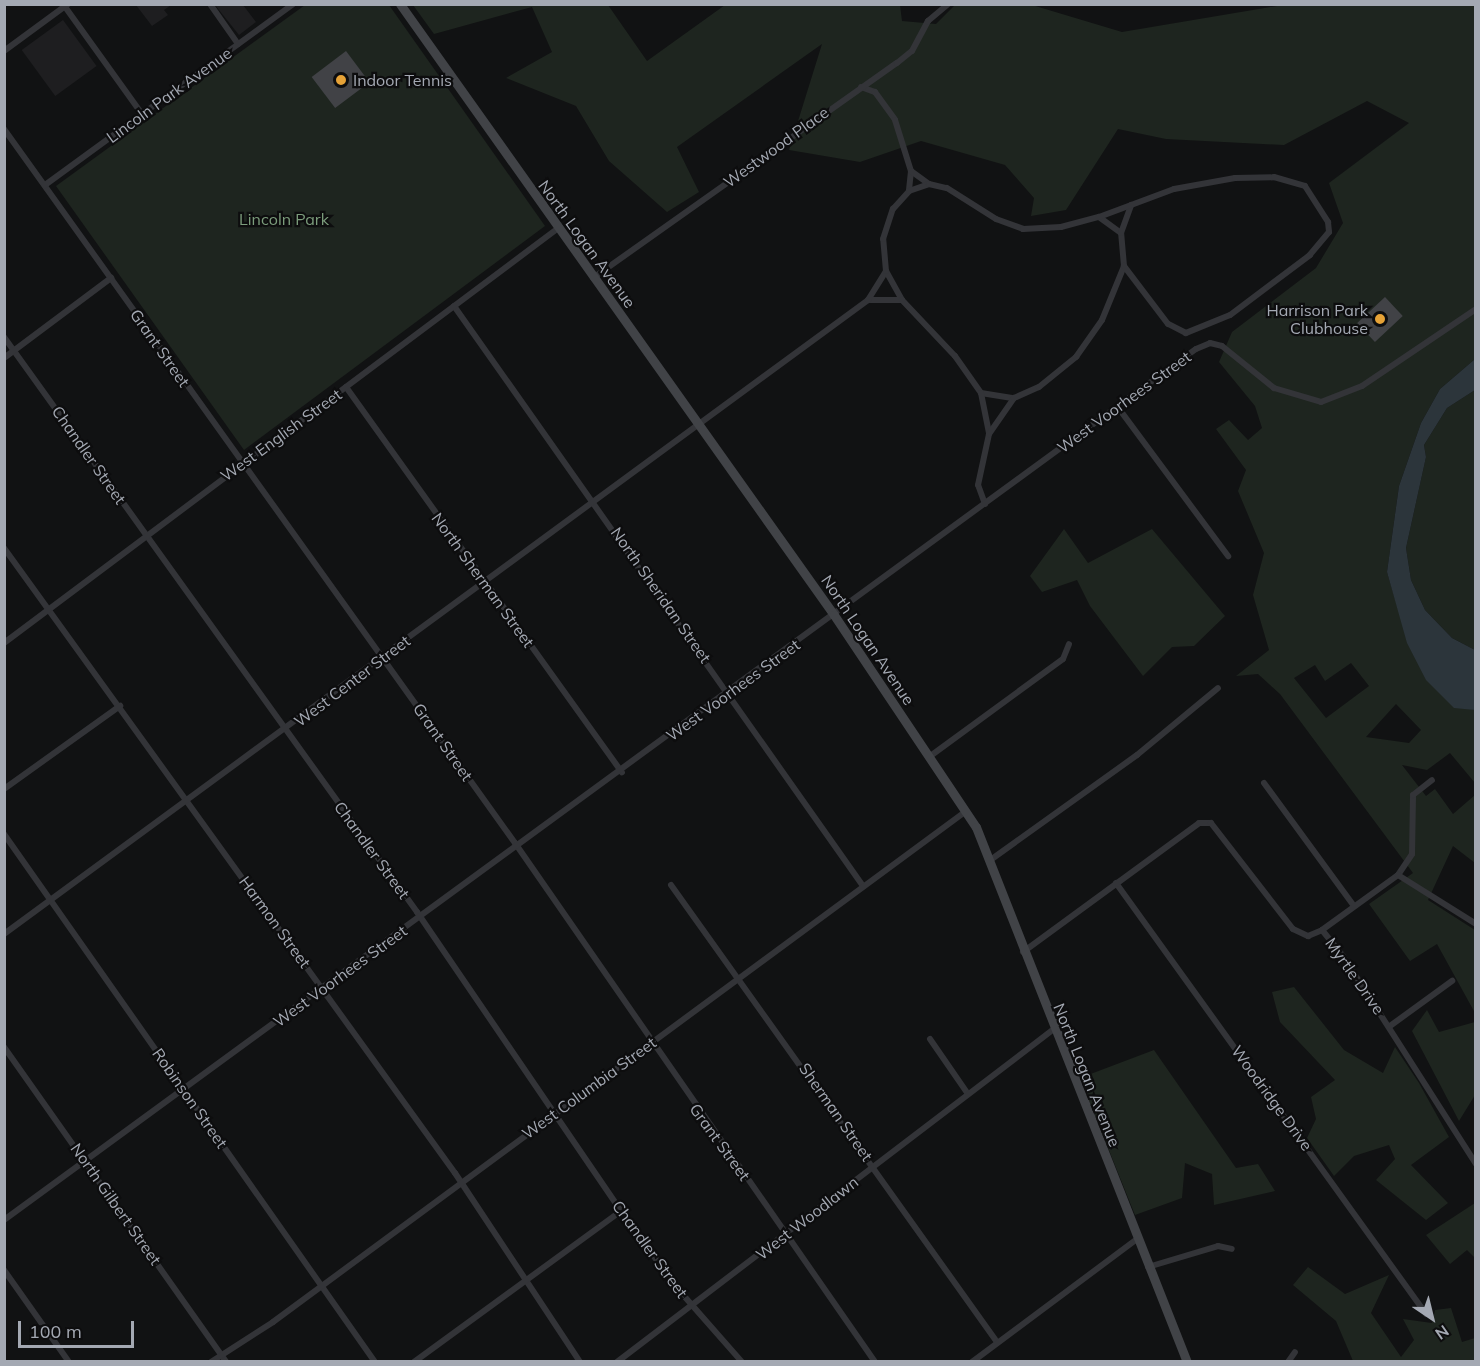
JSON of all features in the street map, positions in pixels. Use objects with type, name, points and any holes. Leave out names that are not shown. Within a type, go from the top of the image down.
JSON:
[{"type":"street","points":[[210,4],[238,44]]},
{"type":"street","name":"Lincoln Park Avenue","points":[[45,185],[293,4]]},
{"type":"street","name":"North Logan Avenue","points":[[400,4],[557,229],[834,615],[966,811],[989,861],[1022,953],[1186,1362]]},
{"type":"street","name":"Westwood Place","points":[[592,278],[912,51],[928,21],[948,4]]},
{"type":"street","points":[[4,51],[65,5],[142,114]]},
{"type":"street","points":[[860,87],[875,92],[895,120],[911,171],[909,190]]},
{"type":"street","name":"Grant Street","points":[[4,129],[518,848],[651,1043],[875,1362]]},
{"type":"street","points":[[911,171],[929,184],[947,188],[996,219],[1023,229],[1061,227],[1099,217],[1174,189],[1235,178],[1274,177],[1305,186],[1325,212],[1329,232],[1310,255],[1230,315],[1184,333],[1167,324],[1124,266]]},
{"type":"street","points":[[929,184],[909,190],[893,209],[883,239],[886,271],[902,300],[954,356],[981,393],[989,434]]},
{"type":"street","points":[[981,393],[1014,398],[1040,387],[1076,357],[1102,320],[1124,266],[1121,233],[1131,205]]},
{"type":"street","points":[[1099,217],[1121,233]]},
{"type":"street","name":"West English Street","points":[[4,643],[557,229]]},
{"type":"street","points":[[868,300],[886,271]]},
{"type":"street","points":[[4,358],[111,278]]},
{"type":"street","points":[[868,300],[902,300]]},
{"type":"street","name":"West Center Street","points":[[4,934],[189,801],[868,300]]},
{"type":"street","name":"North Sheridan Street","points":[[454,306],[594,501],[863,885]]},
{"type":"street","name":"West Voorhees Street","points":[[4,1220],[622,772],[1117,406],[1210,343],[1222,346],[1274,388],[1321,402],[1362,386],[1476,309]]},
{"type":"street","name":"Chandler Street","points":[[4,336],[421,918],[621,1211],[692,1307],[742,1362]]},
{"type":"street","name":"North Sherman Street","points":[[346,387],[622,772]]},
{"type":"street","points":[[985,504],[978,485],[989,434],[1014,398]]},
{"type":"street","points":[[1117,406],[1228,556]]},
{"type":"street","name":"Harmon Street","points":[[4,548],[189,801],[461,1183],[580,1362]]},
{"type":"street","points":[[929,757],[1063,659],[1070,644]]},
{"type":"street","points":[[989,861],[1137,755],[1218,688]]},
{"type":"street","points":[[4,789],[120,706]]},
{"type":"street","points":[[1322,930],[1398,874],[1412,854],[1413,795],[1432,780]]},
{"type":"street","points":[[1264,783],[1354,906]]},
{"type":"street","name":"West Columbia Street","points":[[211,1362],[224,1359],[966,811]]},
{"type":"street","name":"Myrtle Drive","points":[[1116,883],[1199,823],[1211,823],[1293,929],[1308,936],[1322,930],[1390,1026],[1476,1164]]},
{"type":"street","name":"Robinson Street","points":[[4,834],[375,1362]]},
{"type":"street","points":[[1398,874],[1476,924]]},
{"type":"street","points":[[1022,953],[1116,883]]},
{"type":"street","name":"Woodridge Drive","points":[[1116,883],[1426,1314]]},
{"type":"street","name":"Sherman Street","points":[[671,885],[874,1166],[997,1342]]},
{"type":"street","points":[[1390,1026],[1452,981]]},
{"type":"street","name":"West Woodlawn","points":[[617,1362],[1054,1029]]},
{"type":"street","points":[[930,1039],[968,1094]]},
{"type":"street","name":"North Gilbert Street","points":[[4,1047],[224,1359]]},
{"type":"street","points":[[414,1362],[621,1211]]},
{"type":"street","points":[[972,1362],[1137,1239]]},
{"type":"street","points":[[1148,1267],[1218,1246],[1232,1249]]},
{"type":"street","points":[[4,1270],[69,1362]]},
{"type":"street","points":[[1288,1362],[1295,1352]]},
{"type":"shaded area","points":[[136,5],[171,5],[164,10],[168,15],[152,26]]},
{"type":"shaded area","points":[[215,5],[243,5],[256,22],[239,35]]},
{"type":"shaded area","points":[[63,20],[97,66],[55,96],[22,50]]},
{"type":"shaded area","points":[[1475,359],[1475,390],[1447,408],[1424,445],[1426,457],[1406,548],[1411,580],[1425,610],[1452,638],[1475,650],[1475,710],[1454,708],[1426,680],[1407,643],[1387,572],[1399,486],[1421,423],[1440,389]]},
{"type":"green space","name":"Lincoln Park","points":[[305,5],[389,5],[545,226],[244,450],[56,186]]},
{"type":"green space","points":[[413,5],[608,5],[647,61],[725,5],[900,5],[902,21],[936,24],[955,5],[1032,5],[1122,32],[1283,5],[1475,5],[1475,359],[1440,389],[1421,423],[1399,486],[1387,572],[1398,609],[1463,707],[1475,710],[1475,783],[1450,753],[1427,770],[1402,765],[1426,796],[1435,789],[1453,814],[1475,795],[1475,863],[1453,846],[1428,900],[1475,930],[1475,1013],[1437,944],[1410,961],[1369,904],[1413,873],[1280,694],[1258,674],[1236,676],[1269,650],[1253,595],[1264,553],[1238,491],[1246,470],[1216,429],[1229,420],[1248,440],[1262,428],[1255,406],[1219,362],[1232,332],[1316,268],[1343,223],[1329,183],[1409,123],[1367,101],[1284,145],[1166,139],[1118,129],[1066,210],[1031,216],[1034,198],[1005,165],[921,141],[860,162],[789,150],[822,44],[677,147],[699,192],[667,212],[609,161],[576,106],[506,78],[552,52],[532,7],[434,34]],"holes":[[[1351,663],[1369,686],[1326,718],[1294,678],[1315,665],[1325,681]],[[1396,704],[1421,730],[1409,743],[1366,737]]]},
{"type":"green space","points":[[1475,390],[1475,650],[1452,638],[1425,610],[1411,580],[1406,548],[1426,457],[1424,445],[1447,408]]},
{"type":"green space","points":[[1064,529],[1088,563],[1152,529],[1225,616],[1194,646],[1172,647],[1143,676],[1090,606],[1077,580],[1042,592],[1030,576]]},
{"type":"green space","points":[[1294,987],[1344,1050],[1383,1073],[1395,1047],[1419,1083],[1449,1137],[1411,1165],[1448,1203],[1426,1220],[1376,1180],[1395,1159],[1389,1145],[1354,1156],[1334,1176],[1307,1138],[1316,1119],[1311,1097],[1335,1080],[1280,1022],[1272,992]]},
{"type":"green space","points":[[1427,1010],[1439,1032],[1475,1022],[1475,1095],[1459,1121],[1412,1031]]},
{"type":"green space","points":[[1154,1050],[1236,1168],[1258,1164],[1275,1191],[1214,1205],[1212,1174],[1185,1163],[1182,1198],[1135,1215],[1080,1078]]},
{"type":"green space","points":[[1475,1203],[1475,1258],[1467,1250],[1450,1264],[1426,1235]]},
{"type":"green space","points":[[1308,1267],[1345,1294],[1389,1275],[1371,1313],[1401,1357],[1414,1340],[1403,1319],[1432,1323],[1435,1310],[1451,1308],[1462,1342],[1475,1338],[1475,1361],[1353,1361],[1336,1321],[1293,1285]]},
{"type":"building","name":"Indoor Tennis","points":[[346,51],[369,82],[335,108],[312,77]]},
{"type":"building","name":"Harrison Park Clubhouse","points":[[1385,297],[1403,316],[1375,342],[1357,323]]},
{"type":"place","name":"Indoor Tennis","points":[[341,80]]},
{"type":"place","name":"Harrison Park Clubhouse","points":[[1380,319]]}]
